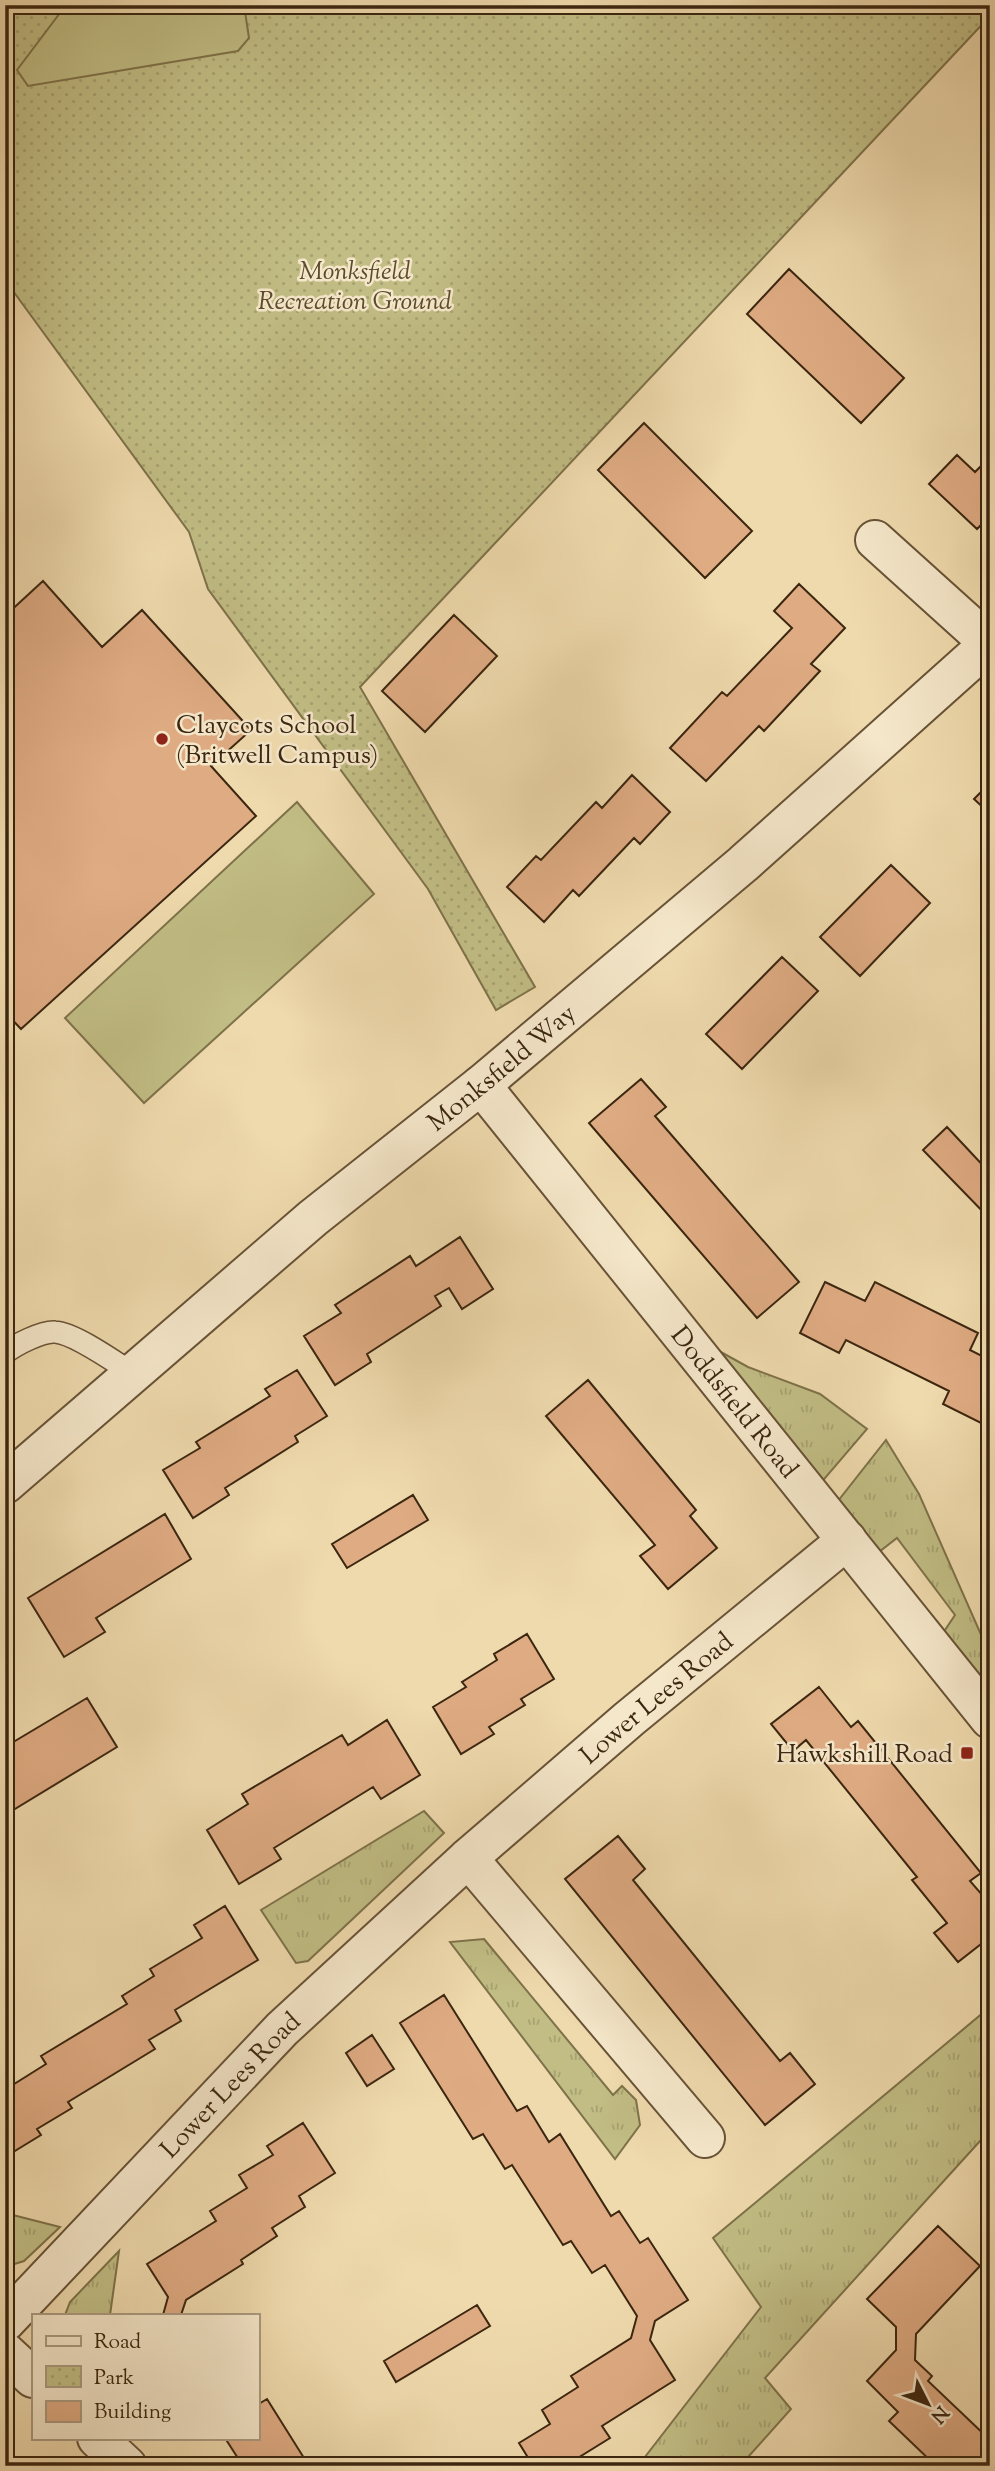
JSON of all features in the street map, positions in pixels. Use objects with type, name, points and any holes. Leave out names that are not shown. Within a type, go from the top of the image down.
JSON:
[{"type":"street","points":[[875,540],[989,643]]},
{"type":"street","name":"Monksfield Way","points":[[5,1484],[313,1218],[481,1085],[743,864],[989,643]]},
{"type":"street","name":"Doddsfield Road","points":[[481,1085],[990,1718]]},
{"type":"street","name":"Lower Lees Road","points":[[5,2322],[282,2029],[468,1858],[629,1718],[847,1541]]},
{"type":"street","points":[[468,1858],[705,2138]]},
{"type":"street","points":[[5,2352],[32,2377]]},
{"type":"street","points":[[99,2440],[127,2466]]},
{"type":"lane","points":[[5,1353],[16,1344],[54,1332],[88,1345],[132,1373]]},
{"type":"green space","name":"Monksfield Recreation Ground","points":[[5,5],[990,5],[990,16],[360,687],[535,987],[496,1010],[428,889],[208,589],[189,532],[5,280]]},
{"type":"green space","points":[[66,5],[244,5],[249,38],[238,51],[28,86],[17,70]]},
{"type":"green space","points":[[297,802],[374,894],[144,1103],[65,1018]]},
{"type":"green space","points":[[710,1346],[748,1367],[820,1394],[867,1429],[814,1491]]},
{"type":"green space","points":[[886,1440],[919,1494],[990,1655],[990,1707],[935,1645],[955,1615],[897,1538],[866,1562],[827,1515]]},
{"type":"green space","points":[[424,1811],[444,1833],[308,1961],[296,1963],[261,1910]]},
{"type":"green space","points":[[484,1939],[613,2095],[622,2086],[636,2100],[640,2125],[615,2159],[450,1942]]},
{"type":"green space","points":[[990,2007],[990,2130],[765,2378],[791,2409],[740,2466],[638,2466],[761,2307],[713,2238]]},
{"type":"green space","points":[[5,2213],[60,2227],[24,2261],[5,2267]]},
{"type":"green space","points":[[119,2251],[110,2314],[65,2314],[70,2302]]},
{"type":"building","points":[[789,269],[904,378],[861,423],[747,314]]},
{"type":"building","points":[[644,423],[752,531],[705,578],[598,470]]},
{"type":"building","points":[[957,455],[975,472],[990,457],[990,516],[977,529],[929,484]]},
{"type":"building","points":[[43,581],[102,647],[142,610],[251,730],[211,766],[256,816],[21,1029],[5,1012],[5,616]]},
{"type":"building","points":[[799,584],[845,628],[811,664],[820,671],[764,731],[759,726],[706,781],[670,748],[722,692],[727,696],[792,628],[774,611]]},
{"type":"building","points":[[454,615],[497,656],[425,732],[382,691]]},
{"type":"building","points":[[632,775],[670,812],[640,844],[634,838],[579,896],[573,890],[544,922],[507,887],[536,856],[541,860],[596,802],[602,808]]},
{"type":"building","points":[[990,783],[990,814],[974,799]]},
{"type":"building","points":[[891,865],[930,903],[860,976],[820,937]]},
{"type":"building","points":[[782,957],[818,991],[742,1069],[706,1034]]},
{"type":"building","points":[[641,1079],[666,1107],[655,1116],[799,1282],[757,1318],[589,1123]]},
{"type":"building","points":[[947,1127],[990,1173],[990,1219],[923,1150]]},
{"type":"building","points":[[460,1237],[493,1289],[462,1309],[449,1288],[435,1296],[441,1306],[367,1354],[371,1362],[335,1385],[304,1336],[341,1313],[335,1305],[410,1256],[416,1266]]},
{"type":"building","points":[[825,1282],[865,1301],[875,1282],[978,1333],[970,1350],[990,1360],[990,1417],[985,1425],[943,1404],[949,1391],[846,1340],[839,1353],[800,1333]]},
{"type":"building","points":[[297,1370],[327,1416],[295,1436],[298,1442],[225,1488],[229,1495],[193,1518],[163,1470],[200,1448],[196,1442],[270,1396],[265,1389]]},
{"type":"building","points":[[588,1380],[696,1510],[690,1516],[717,1548],[668,1589],[640,1556],[655,1545],[546,1416]]},
{"type":"building","points":[[413,1495],[428,1520],[347,1568],[332,1544]]},
{"type":"building","points":[[165,1514],[191,1559],[96,1618],[105,1632],[64,1657],[28,1598]]},
{"type":"building","points":[[527,1634],[554,1679],[521,1699],[525,1705],[489,1727],[494,1734],[461,1754],[433,1707],[466,1687],[462,1682],[497,1660],[494,1654]]},
{"type":"building","points":[[819,1687],[851,1727],[858,1721],[981,1873],[970,1881],[990,1904],[990,1937],[958,1962],[934,1933],[947,1923],[912,1880],[917,1877],[806,1740],[793,1751],[771,1724]]},
{"type":"building","points":[[87,1698],[117,1747],[5,1815],[5,1747]]},
{"type":"building","points":[[387,1720],[420,1775],[381,1799],[373,1787],[274,1848],[281,1859],[239,1884],[207,1830],[248,1804],[242,1794],[342,1735],[348,1745]]},
{"type":"building","points":[[618,1836],[645,1869],[633,1880],[780,2061],[790,2053],[815,2084],[765,2125],[565,1879]]},
{"type":"building","points":[[225,1906],[258,1960],[175,2010],[181,2021],[149,2040],[155,2049],[68,2102],[72,2108],[37,2129],[41,2135],[5,2157],[5,2096],[14,2091],[11,2086],[46,2064],[41,2056],[127,2004],[122,1996],[154,1976],[150,1969],[202,1938],[194,1925]]},
{"type":"building","points":[[444,1995],[517,2111],[527,2106],[549,2142],[560,2134],[611,2216],[619,2211],[640,2243],[648,2238],[688,2300],[655,2321],[650,2340],[675,2380],[602,2426],[610,2438],[573,2461],[577,2466],[511,2466],[527,2456],[519,2443],[550,2424],[542,2410],[578,2387],[571,2376],[631,2338],[637,2316],[605,2265],[592,2273],[571,2241],[563,2245],[512,2165],[505,2169],[483,2134],[473,2139],[400,2023]]},
{"type":"building","points":[[372,2035],[394,2069],[367,2086],[346,2053]]},
{"type":"building","points":[[303,2123],[335,2173],[299,2196],[305,2207],[272,2228],[277,2236],[241,2260],[243,2264],[186,2300],[181,2314],[163,2314],[168,2297],[147,2264],[216,2221],[210,2211],[247,2188],[239,2175],[273,2155],[267,2146]]},
{"type":"building","points":[[938,2226],[980,2266],[916,2334],[915,2360],[932,2376],[928,2381],[990,2440],[990,2457],[981,2466],[936,2466],[889,2421],[898,2412],[867,2381],[896,2350],[896,2327],[867,2299]]},
{"type":"building","points":[[477,2305],[490,2326],[396,2382],[384,2361]]},
{"type":"building","points":[[267,2399],[309,2466],[243,2466],[226,2440],[259,2440],[259,2404]]},
{"type":"place","name":"Claycots School (Britwell Campus)","points":[[162,739]]},
{"type":"place","name":"Hawkshill Road","points":[[967,1753]]}]
